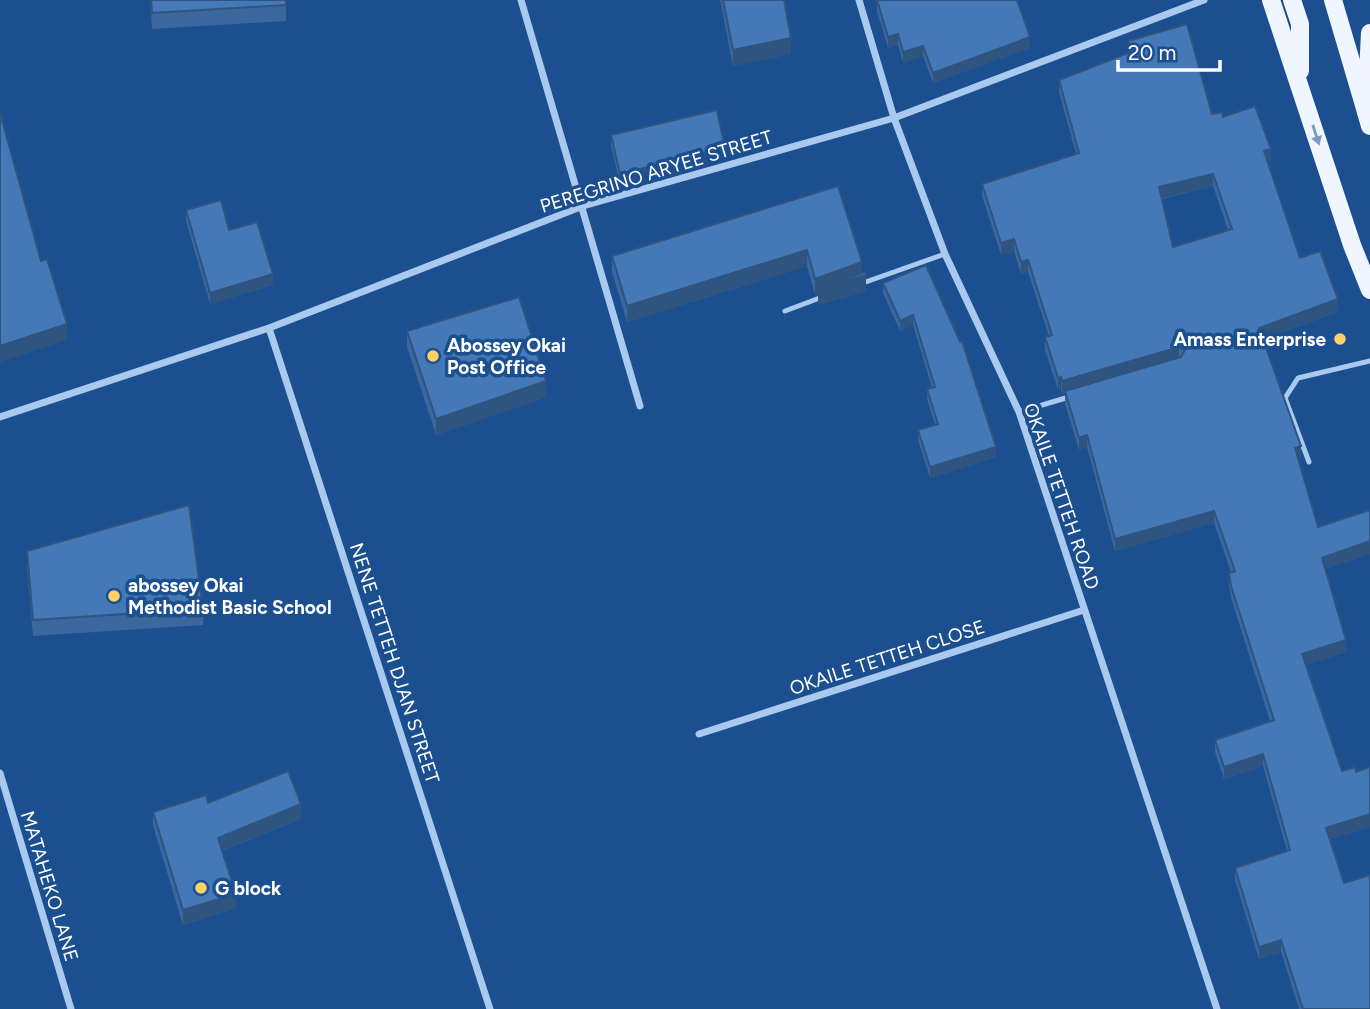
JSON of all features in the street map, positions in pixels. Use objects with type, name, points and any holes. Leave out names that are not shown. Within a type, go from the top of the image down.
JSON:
[{"type":"main road","points":[[1271,0],[1370,290]]},
{"type":"main road","points":[[1292,0],[1300,24],[1300,89]]},
{"type":"main road","points":[[1333,0],[1368,119]]},
{"type":"main road","points":[[1368,119],[1370,33]]},
{"type":"street","points":[[521,0],[640,406]]},
{"type":"street","name":"OKAILE TETTEH ROAD","points":[[859,0],[894,118],[945,254],[1018,412],[1217,1009]]},
{"type":"street","name":"PEREGRINO ARYEE STREET","points":[[0,418],[269,328],[583,206],[894,118],[1204,0]]},
{"type":"street","name":"NENE TETTEH DJAN STREET","points":[[269,328],[491,1009]]},
{"type":"street","name":"OKAILE TETTEH CLOSE","points":[[699,734],[1084,610]]},
{"type":"street","name":"MATAHEKO LANE","points":[[0,773],[71,1009]]},
{"type":"lane","points":[[846,289],[945,254]]},
{"type":"lane","points":[[785,311],[834,293]]},
{"type":"lane","points":[[1309,462],[1284,398],[1298,379],[1370,361]]},
{"type":"lane","points":[[1018,412],[1081,394]]},
{"type":"building","points":[[151,0],[286,0],[286,5],[152,13]]},
{"type":"building","points":[[723,0],[784,0],[791,38],[733,50]]},
{"type":"building","points":[[877,0],[1017,0],[1030,37],[933,73],[923,46],[903,52],[898,34],[888,37]]},
{"type":"building","points":[[1187,24],[1212,114],[1222,112],[1223,117],[1255,106],[1271,149],[1264,151],[1300,258],[1320,251],[1338,299],[1259,328],[1301,446],[1295,448],[1318,527],[1370,510],[1370,541],[1322,558],[1346,640],[1302,654],[1342,771],[1355,767],[1356,772],[1370,767],[1370,814],[1326,828],[1344,883],[1370,875],[1370,1009],[1303,1009],[1281,940],[1259,947],[1235,868],[1290,850],[1263,754],[1224,767],[1215,740],[1274,720],[1231,586],[1229,573],[1235,571],[1214,511],[1115,539],[1087,435],[1079,438],[1065,391],[1181,357],[1185,350],[1179,347],[1062,381],[1061,377],[1058,378],[1045,337],[1052,335],[1028,260],[1021,262],[1014,239],[1001,243],[982,184],[1079,153],[1059,80],[1131,52],[1128,41]],"holes":[[[1213,174],[1232,229],[1173,247],[1159,187]]]},
{"type":"building","points":[[717,110],[725,148],[620,174],[611,135]]},
{"type":"building","points":[[0,113],[41,261],[47,259],[67,324],[0,346]]},
{"type":"building","points":[[838,186],[862,262],[815,279],[807,250],[627,306],[612,256]]},
{"type":"building","points":[[221,200],[229,230],[257,222],[273,274],[210,293],[186,210]]},
{"type":"building","points":[[926,265],[960,342],[962,341],[996,447],[930,467],[918,430],[938,424],[927,389],[935,387],[913,315],[900,321],[883,283]]},
{"type":"building","points":[[865,272],[866,275],[818,289]]},
{"type":"building","points":[[519,297],[546,381],[436,419],[407,331]]},
{"type":"building","name":"abossey Okai Methodist Basic School","points":[[189,505],[203,609],[33,620],[27,551]]},
{"type":"building","points":[[288,771],[301,804],[218,838],[236,894],[183,910],[153,812],[206,795],[208,803]]},
{"type":"place","name":"Amass Enterprise","points":[[1340,339]]},
{"type":"place","name":"Abossey Okai Post Office","points":[[433,356]]},
{"type":"place","name":"abossey Okai Methodist Basic School","points":[[114,596]]},
{"type":"place","name":"G block","points":[[201,888]]}]
